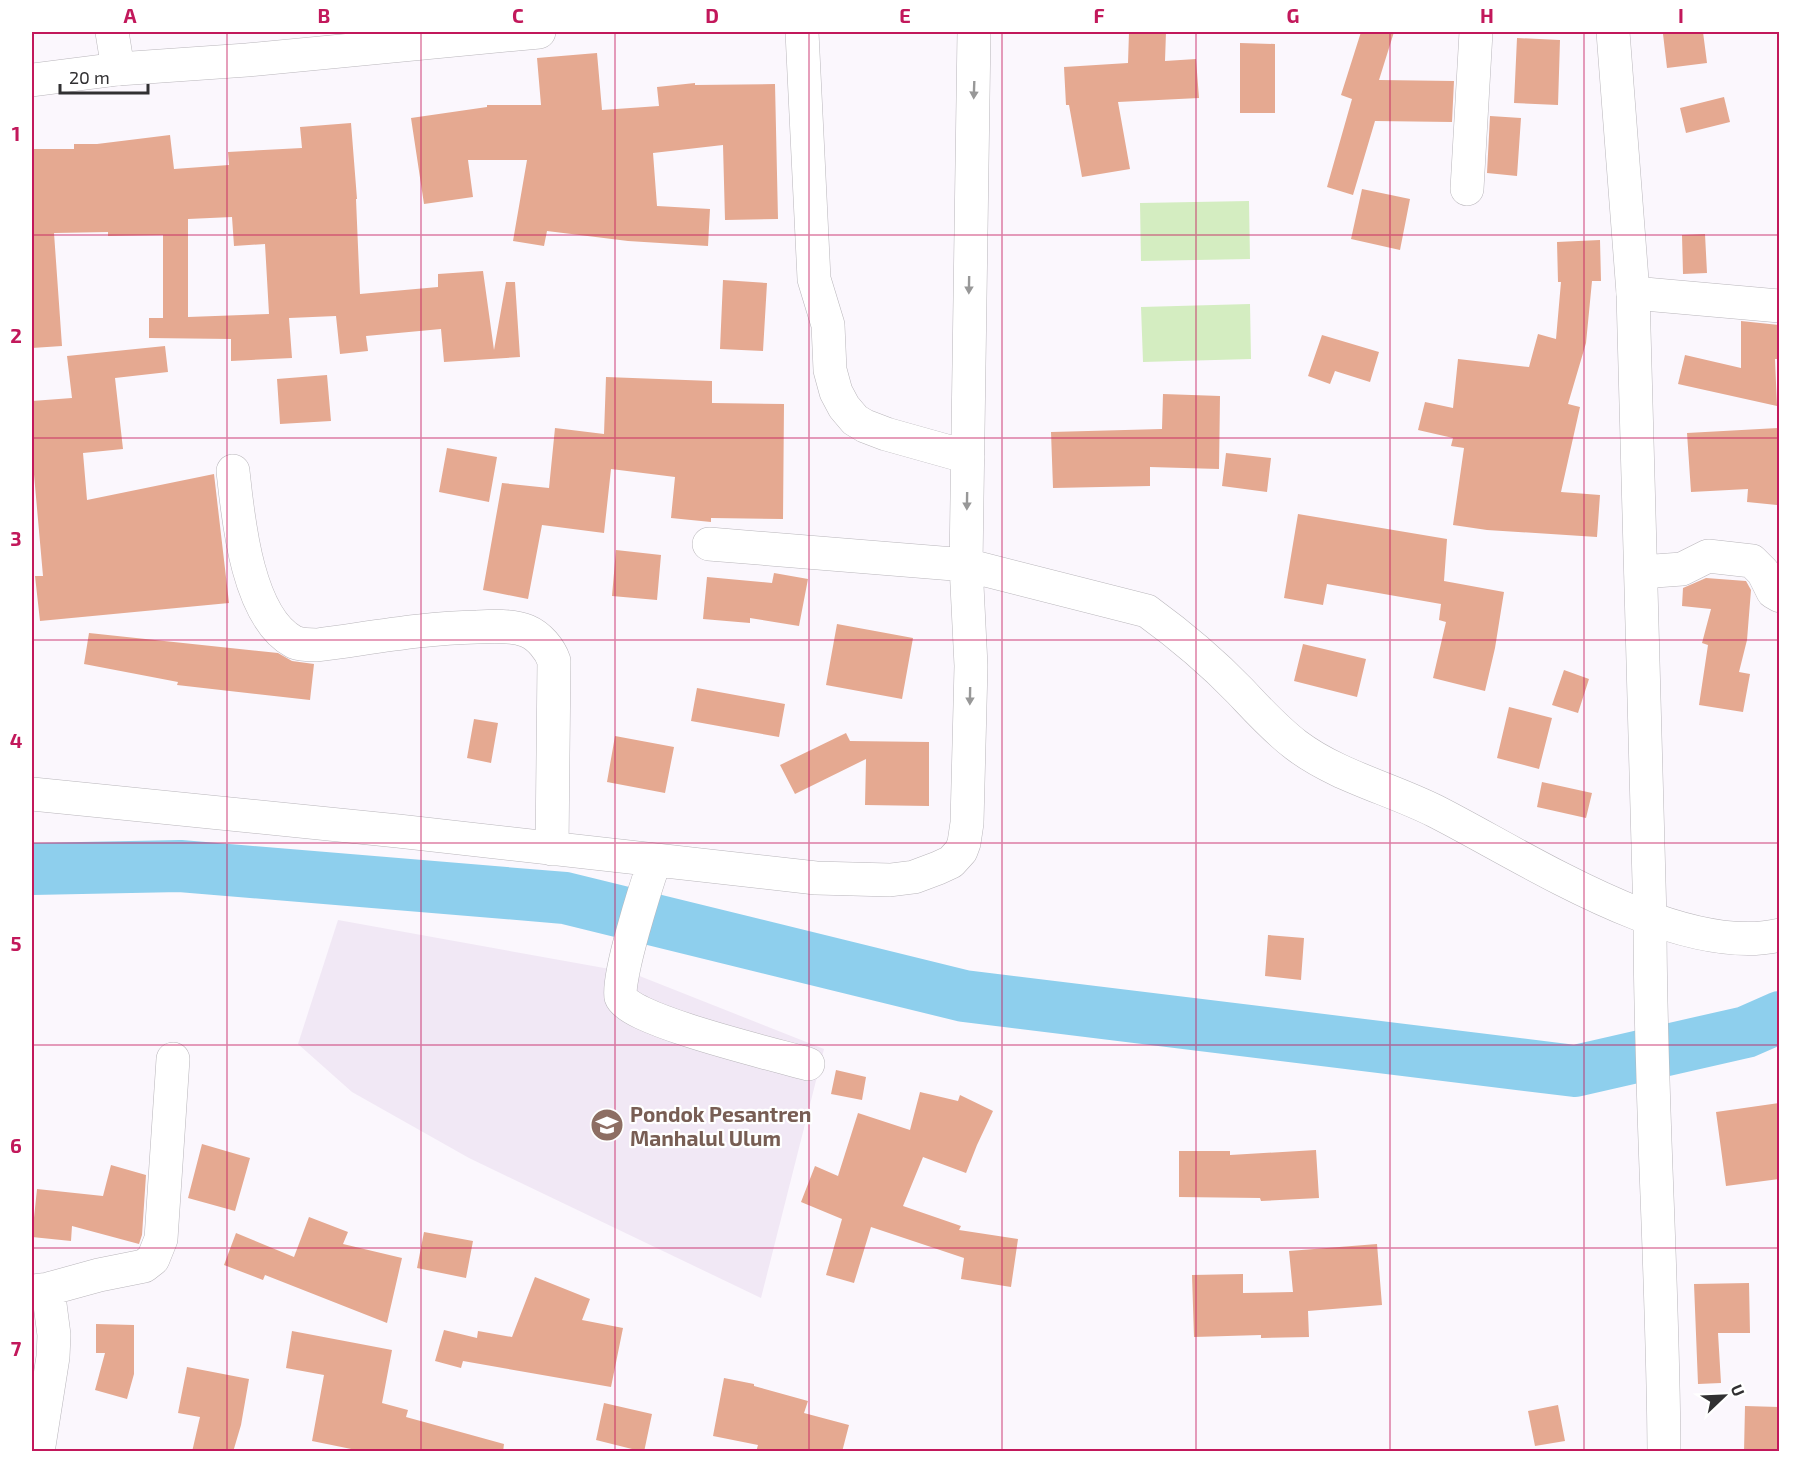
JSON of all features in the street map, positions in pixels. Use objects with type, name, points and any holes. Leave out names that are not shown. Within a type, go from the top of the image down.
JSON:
[{"type":"street","points":[[112,32],[118,69]]},
{"type":"street","points":[[32,80],[118,69],[247,60],[539,32]]},
{"type":"street","points":[[802,32],[814,279],[828,325],[830,370],[836,392],[844,407],[855,420],[866,426],[886,434],[968,457]]},
{"type":"street","points":[[32,794],[398,831],[816,878],[890,880],[914,877],[951,862],[964,843],[967,823],[971,666],[966,565],[974,32]]},
{"type":"street","points":[[1467,189],[1476,32]]},
{"type":"street","points":[[1613,32],[1633,293],[1650,919],[1650,1022],[1664,1382],[1664,1452]]},
{"type":"street","points":[[1633,293],[1779,306]]},
{"type":"street","points":[[232,471],[239,528],[252,578],[271,621],[293,641],[304,645],[317,645],[440,627],[494,626],[527,631],[545,645],[554,661],[552,849]]},
{"type":"street","points":[[709,544],[966,565],[1148,611],[1169,626],[1226,678],[1269,722],[1316,758],[1351,776],[1434,810],[1563,880],[1650,919],[1682,929],[1730,937],[1766,938],[1779,935]]},
{"type":"street","points":[[1641,572],[1682,569],[1708,556],[1752,561],[1763,572],[1773,592],[1779,596]]},
{"type":"street","points":[[655,860],[640,906],[620,986],[624,1003],[637,1012],[682,1029],[808,1064]]},
{"type":"street","points":[[38,1452],[53,1357],[54,1335],[40,1290],[144,1266],[153,1259],[161,1239],[173,1059]]},
{"type":"shaded area","name":"Pondok Pesantren Manhalul Ulum","points":[[338,920],[632,973],[824,1049],[761,1298],[469,1158],[352,1092],[298,1044]]},
{"type":"green space","points":[[1249,201],[1250,259],[1141,261],[1140,203]]},
{"type":"green space","points":[[1250,304],[1251,359],[1143,362],[1141,307]]},
{"type":"building","points":[[1129,32],[1166,32],[1165,61],[1196,59],[1199,98],[1118,102],[1130,169],[1082,177],[1069,105],[1066,105],[1064,67],[1128,63]]},
{"type":"building","points":[[1361,32],[1394,32],[1379,80],[1454,81],[1452,122],[1375,121],[1353,195],[1327,187],[1352,99],[1341,95]]},
{"type":"building","points":[[1703,32],[1707,63],[1667,68],[1663,34]]},
{"type":"building","points":[[1517,38],[1560,40],[1558,105],[1514,103]]},
{"type":"building","points":[[1240,43],[1275,44],[1275,113],[1240,113]]},
{"type":"building","points":[[597,53],[602,110],[659,106],[657,87],[695,83],[695,85],[775,84],[778,219],[725,220],[723,145],[653,153],[657,206],[710,209],[708,246],[628,241],[547,231],[544,246],[513,241],[527,160],[468,160],[473,197],[424,204],[411,118],[487,107],[487,105],[541,105],[537,58]]},
{"type":"building","points":[[1724,97],[1730,122],[1686,133],[1680,108]]},
{"type":"building","points":[[1490,116],[1521,118],[1517,176],[1487,173]]},
{"type":"building","points":[[351,123],[357,199],[360,294],[438,287],[438,274],[483,271],[494,350],[506,282],[515,282],[520,357],[444,362],[441,329],[366,336],[368,351],[340,354],[336,316],[289,318],[292,358],[231,361],[231,339],[149,338],[149,318],[163,318],[163,235],[108,236],[108,232],[54,233],[62,346],[32,348],[32,149],[74,149],[74,144],[97,144],[170,135],[174,169],[229,165],[228,152],[302,148],[300,127]],"holes":[[[232,217],[234,246],[265,244],[269,314],[188,317],[188,219]]]},
{"type":"building","points":[[1362,189],[1410,199],[1400,250],[1351,239]]},
{"type":"building","points":[[1705,234],[1707,273],[1683,274],[1682,235]]},
{"type":"building","points":[[1600,240],[1601,281],[1592,281],[1586,343],[1568,404],[1580,407],[1561,492],[1600,495],[1597,537],[1487,530],[1453,525],[1464,448],[1451,446],[1453,438],[1418,430],[1425,402],[1453,408],[1458,359],[1529,367],[1538,334],[1556,339],[1561,282],[1558,282],[1557,242]]},
{"type":"building","points":[[723,280],[767,283],[763,351],[720,349]]},
{"type":"building","points":[[1741,321],[1779,325],[1779,359],[1775,359],[1777,406],[1678,384],[1685,355],[1741,368]]},
{"type":"building","points":[[1322,335],[1379,352],[1370,382],[1335,371],[1330,384],[1308,376]]},
{"type":"building","points":[[165,346],[168,372],[115,378],[123,449],[83,453],[87,500],[214,474],[229,603],[40,621],[35,576],[43,576],[32,452],[32,401],[72,398],[67,356]]},
{"type":"building","points":[[327,375],[331,421],[280,424],[277,379]]},
{"type":"building","points":[[606,377],[712,381],[712,403],[784,404],[783,519],[711,518],[711,522],[671,518],[675,477],[611,469],[604,533],[542,525],[528,599],[483,590],[502,483],[549,488],[555,428],[604,434]]},
{"type":"building","points":[[1163,394],[1220,396],[1219,469],[1150,467],[1150,486],[1053,488],[1051,432],[1162,429]]},
{"type":"building","points":[[1778,428],[1777,505],[1747,502],[1748,489],[1691,492],[1687,433]]},
{"type":"building","points":[[447,448],[497,457],[489,502],[439,492]]},
{"type":"building","points":[[1226,453],[1271,458],[1267,492],[1222,486]]},
{"type":"building","points":[[1298,514],[1447,539],[1444,581],[1504,592],[1485,691],[1433,678],[1446,622],[1439,620],[1441,604],[1327,584],[1323,605],[1284,598]]},
{"type":"building","points":[[616,550],[661,555],[657,600],[612,596]]},
{"type":"building","points":[[774,573],[808,579],[799,626],[750,618],[750,623],[703,619],[707,577],[772,583]]},
{"type":"building","points":[[1706,578],[1746,581],[1751,590],[1747,640],[1739,672],[1750,674],[1743,712],[1699,705],[1708,645],[1702,643],[1711,609],[1682,606],[1683,588]]},
{"type":"building","points":[[837,624],[913,638],[902,699],[826,685]]},
{"type":"building","points":[[89,633],[278,653],[292,661],[314,664],[310,700],[177,685],[178,682],[84,664]]},
{"type":"building","points":[[1303,644],[1366,659],[1357,697],[1294,681]]},
{"type":"building","points":[[1564,670],[1589,679],[1578,713],[1552,705]]},
{"type":"building","points":[[697,688],[785,704],[779,737],[691,721]]},
{"type":"building","points":[[1509,707],[1552,718],[1539,769],[1497,758]]},
{"type":"building","points":[[474,719],[498,723],[491,763],[467,758]]},
{"type":"building","points":[[846,733],[850,741],[929,742],[929,806],[865,805],[866,759],[795,794],[780,765]]},
{"type":"building","points":[[615,736],[674,747],[665,793],[607,782]]},
{"type":"building","points":[[1542,782],[1592,793],[1586,818],[1537,807]]},
{"type":"building","points":[[1268,935],[1304,938],[1301,980],[1265,976]]},
{"type":"building","points":[[836,1070],[866,1077],[862,1100],[831,1094]]},
{"type":"building","points":[[920,1092],[958,1101],[960,1095],[993,1111],[966,1173],[923,1157],[903,1206],[961,1226],[959,1230],[1018,1239],[1011,1287],[961,1279],[964,1258],[871,1227],[854,1283],[826,1275],[842,1219],[801,1202],[815,1166],[838,1176],[858,1113],[910,1130]]},
{"type":"building","points":[[1779,1103],[1779,1179],[1726,1186],[1716,1112]]},
{"type":"building","points":[[202,1144],[250,1158],[235,1211],[188,1198]]},
{"type":"building","points":[[1316,1150],[1319,1198],[1261,1201],[1260,1198],[1179,1197],[1179,1151],[1230,1151],[1230,1155]]},
{"type":"building","points":[[111,1165],[146,1175],[142,1235],[139,1244],[72,1226],[71,1241],[32,1237],[37,1189],[103,1196]]},
{"type":"building","points":[[309,1217],[348,1232],[343,1244],[402,1258],[387,1323],[265,1275],[263,1280],[224,1265],[236,1233],[294,1257]]},
{"type":"building","points":[[424,1232],[473,1241],[466,1278],[417,1268]]},
{"type":"building","points":[[1377,1244],[1382,1305],[1308,1311],[1309,1337],[1261,1338],[1261,1335],[1194,1337],[1192,1275],[1243,1274],[1243,1293],[1293,1292],[1289,1251]]},
{"type":"building","points":[[535,1277],[590,1299],[582,1320],[623,1328],[611,1387],[463,1361],[461,1368],[435,1361],[444,1330],[477,1338],[478,1331],[512,1337]]},
{"type":"building","points":[[1749,1283],[1750,1333],[1718,1333],[1721,1383],[1698,1384],[1694,1284]]},
{"type":"building","points":[[96,1324],[134,1325],[134,1374],[127,1399],[95,1390],[105,1353],[96,1353]]},
{"type":"building","points":[[292,1331],[392,1350],[382,1403],[408,1410],[406,1417],[504,1444],[503,1452],[366,1452],[312,1441],[324,1375],[286,1368]]},
{"type":"building","points":[[187,1367],[249,1379],[241,1425],[233,1452],[192,1452],[200,1417],[178,1413]]},
{"type":"building","points":[[724,1378],[754,1384],[754,1386],[808,1401],[804,1413],[849,1425],[842,1452],[756,1452],[758,1445],[713,1436]]},
{"type":"building","points":[[604,1403],[652,1414],[644,1452],[596,1440]]},
{"type":"building","points":[[1558,1405],[1565,1441],[1535,1446],[1528,1411]]},
{"type":"building","points":[[1745,1406],[1779,1407],[1778,1452],[1744,1452]]},
{"type":"waterway","points":[[32,869],[180,866],[565,898],[964,996],[1575,1071],[1746,1032],[1780,1017]]},
{"type":"place","name":"Pondok Pesantren Manhalul Ulum","points":[[607,1125]]}]
